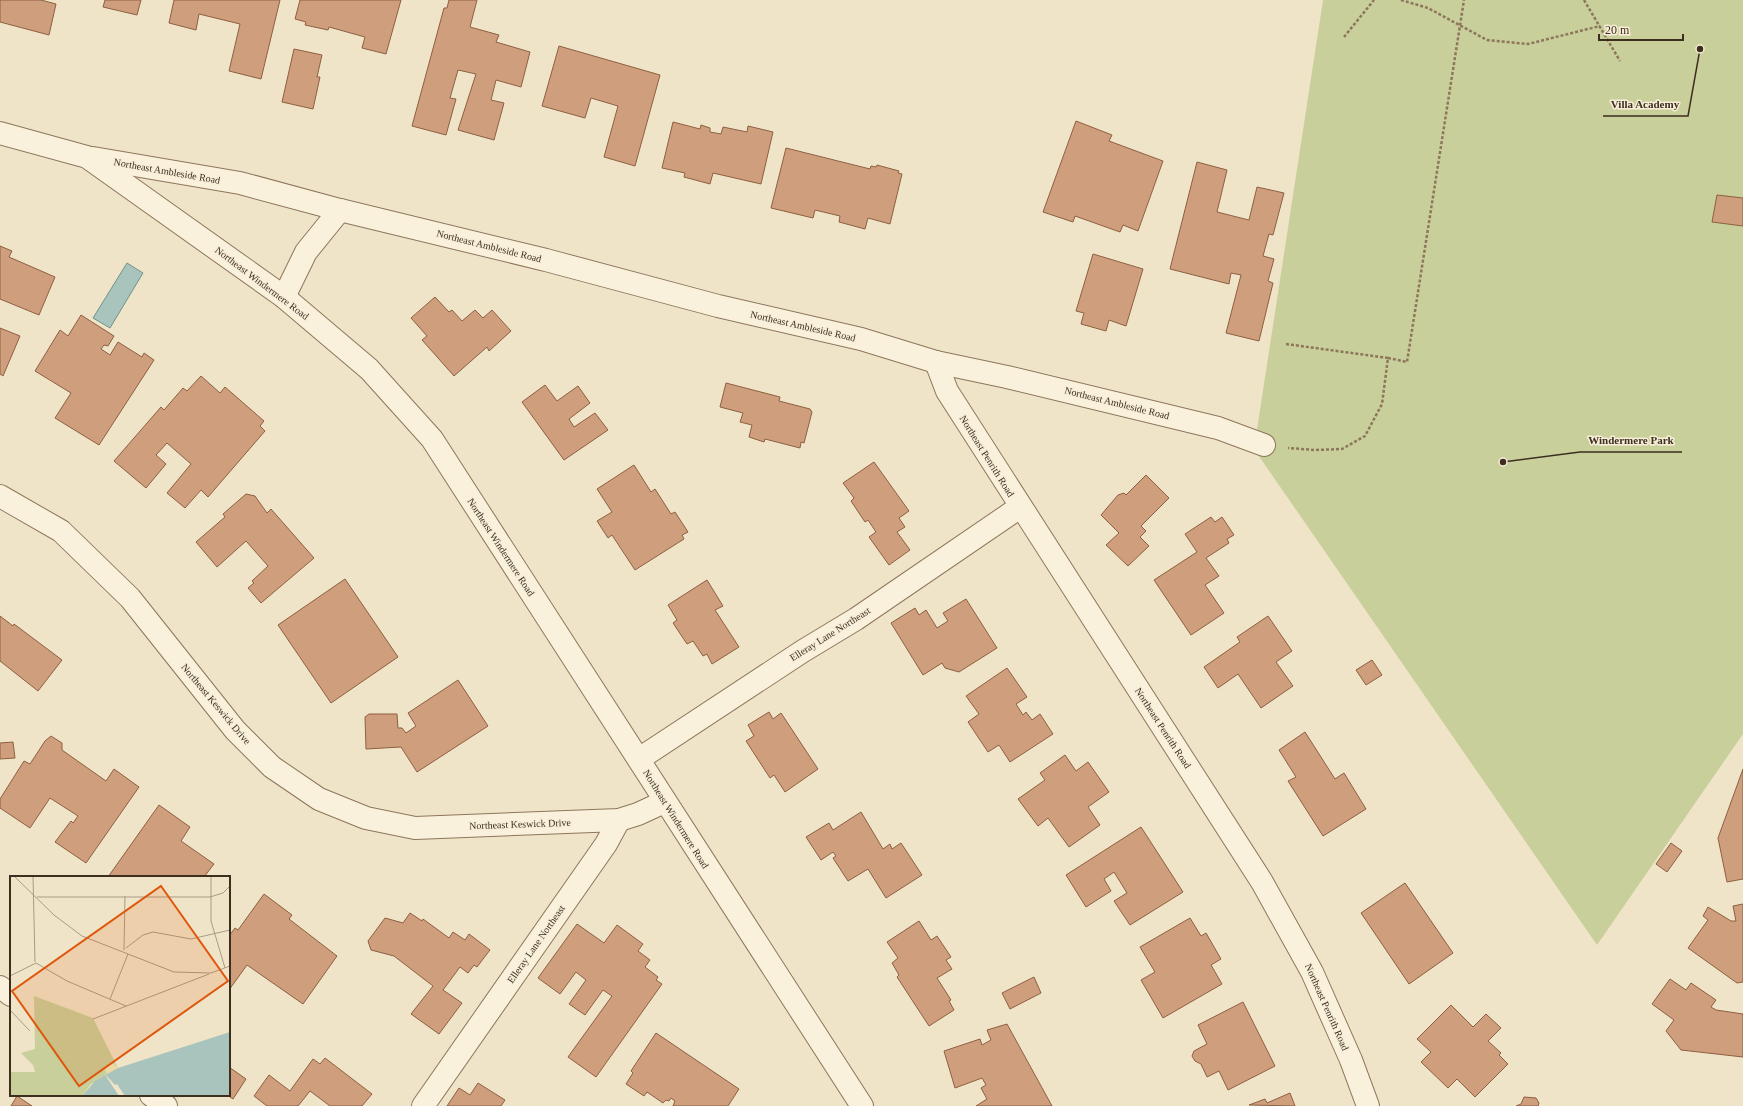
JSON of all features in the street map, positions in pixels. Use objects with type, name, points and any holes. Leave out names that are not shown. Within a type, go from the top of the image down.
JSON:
[{"type":"street","name":"Northeast Windermere Road","points":[[0,133],[87,157],[284,297],[369,369],[432,439],[638,759],[664,802],[862,1106]]},
{"type":"street","name":"Northeast Ambleside Road","points":[[87,157],[240,183],[340,210],[546,260],[718,306],[861,340],[936,362],[1007,377],[1218,428],[1264,445]]},
{"type":"street","points":[[284,297],[306,252],[340,210]]},
{"type":"street","name":"Northeast Penrith Road","points":[[936,362],[947,391],[1262,882],[1312,972],[1351,1060],[1368,1106]]},
{"type":"street","name":"Northeast Keswick Drive","points":[[0,496],[61,531],[130,598],[235,730],[272,767],[319,798],[366,818],[415,828],[619,820]]},
{"type":"street","name":"Elleray Lane Northeast","points":[[638,759],[803,651],[856,619],[1020,507]]},
{"type":"street","points":[[619,820],[638,814],[664,802]]},
{"type":"street","name":"Elleray Lane Northeast","points":[[423,1106],[606,844],[619,820]]},
{"type":"street","points":[[0,987],[10,994]]},
{"type":"street","points":[[152,1096],[166,1106]]},
{"type":"path","points":[[1344,38],[1374,0]]},
{"type":"path","points":[[1402,0],[1428,8],[1487,40],[1528,44],[1600,26]]},
{"type":"path","points":[[1286,344],[1408,362],[1462,26],[1464,0]]},
{"type":"path","points":[[1584,0],[1620,61]]},
{"type":"path","points":[[1264,445],[1315,450],[1342,449],[1365,436],[1382,404],[1388,358]]},
{"type":"green space","points":[[1323,0],[1743,0],[1743,734],[1597,945],[1254,449]]},
{"type":"water","points":[[127,263],[143,273],[110,328],[93,318]]},
{"type":"building","points":[[0,0],[41,0],[56,4],[49,35],[0,22]]},
{"type":"building","points":[[105,0],[141,0],[137,15],[103,7]]},
{"type":"building","points":[[174,0],[280,0],[261,79],[229,71],[240,24],[199,14],[196,30],[169,23]]},
{"type":"building","points":[[300,0],[401,0],[386,54],[362,48],[365,37],[329,27],[328,30],[305,25],[306,22],[295,19]]},
{"type":"building","points":[[449,0],[477,0],[470,27],[499,35],[496,42],[530,52],[521,87],[496,80],[491,100],[504,103],[494,140],[458,130],[476,74],[458,70],[450,98],[456,99],[446,135],[412,126],[444,8],[447,8]]},
{"type":"building","points":[[559,46],[660,75],[635,166],[604,157],[618,106],[591,98],[585,118],[542,106]]},
{"type":"building","points":[[294,49],[322,55],[317,77],[320,77],[313,109],[282,102]]},
{"type":"building","points":[[1076,121],[1112,135],[1109,141],[1163,161],[1138,231],[1123,225],[1120,232],[1075,216],[1073,222],[1043,212]]},
{"type":"building","points":[[673,122],[700,129],[701,125],[710,128],[710,132],[721,134],[723,127],[747,132],[748,126],[773,132],[761,184],[713,173],[710,184],[684,177],[685,173],[662,168]]},
{"type":"building","points":[[786,148],[870,169],[871,166],[876,167],[877,165],[899,171],[898,173],[902,174],[890,224],[868,218],[865,229],[839,222],[840,216],[815,210],[813,218],[771,208]]},
{"type":"building","points":[[1197,162],[1227,170],[1217,212],[1249,220],[1257,187],[1284,193],[1273,235],[1269,234],[1263,256],[1274,259],[1268,281],[1273,283],[1259,341],[1226,333],[1241,275],[1231,273],[1229,284],[1170,269]]},
{"type":"building","points":[[1717,195],[1743,198],[1743,226],[1712,222]]},
{"type":"building","points":[[0,246],[12,251],[9,257],[55,277],[39,315],[0,299]]},
{"type":"building","points":[[1093,254],[1143,269],[1126,326],[1109,320],[1106,331],[1081,324],[1084,313],[1076,311]]},
{"type":"building","points":[[435,297],[449,312],[452,310],[462,321],[475,310],[483,318],[492,310],[511,331],[489,351],[487,347],[454,376],[422,340],[427,336],[411,318]]},
{"type":"building","points":[[81,315],[114,336],[108,346],[104,345],[101,349],[110,355],[118,342],[142,357],[144,353],[154,360],[99,445],[55,418],[71,393],[35,371],[60,330],[68,336]]},
{"type":"building","points":[[0,328],[20,336],[3,376],[0,374]]},
{"type":"building","points":[[201,376],[220,393],[225,387],[264,421],[260,426],[265,431],[208,497],[201,490],[185,508],[167,493],[191,464],[167,443],[156,455],[166,464],[146,488],[114,461],[161,407],[164,410],[183,388],[187,391]]},
{"type":"building","points":[[726,383],[780,397],[779,401],[810,409],[812,412],[804,443],[801,442],[800,448],[765,439],[764,442],[749,437],[752,425],[740,422],[743,413],[720,407]]},
{"type":"building","points":[[545,385],[557,401],[578,386],[590,403],[569,419],[574,427],[595,413],[608,430],[564,460],[522,402]]},
{"type":"building","points":[[874,462],[909,511],[899,518],[905,527],[897,532],[910,550],[889,565],[869,537],[876,532],[868,520],[865,522],[851,501],[854,498],[843,483]]},
{"type":"building","points":[[634,465],[651,492],[655,489],[671,514],[675,512],[688,532],[682,535],[684,539],[635,570],[612,535],[608,538],[597,521],[612,512],[597,489]]},
{"type":"building","points":[[1146,475],[1169,498],[1141,526],[1146,531],[1140,537],[1149,546],[1128,566],[1106,545],[1119,533],[1101,515],[1118,495],[1124,493],[1126,495]]},
{"type":"building","points":[[246,494],[255,496],[267,513],[271,509],[314,558],[261,603],[248,588],[254,583],[252,581],[268,566],[246,541],[217,567],[196,542],[225,517],[223,514]]},
{"type":"building","points":[[1211,517],[1215,522],[1222,517],[1234,535],[1227,539],[1229,543],[1206,558],[1219,576],[1205,585],[1224,613],[1191,635],[1154,580],[1197,552],[1185,534]]},
{"type":"building","points":[[345,579],[398,657],[331,703],[278,625]]},
{"type":"building","points":[[707,580],[723,606],[715,610],[739,647],[712,664],[707,654],[703,656],[693,641],[687,644],[673,623],[677,620],[668,605]]},
{"type":"building","points":[[966,599],[997,648],[959,672],[945,668],[942,663],[923,675],[891,623],[915,608],[919,615],[926,610],[937,628],[948,621],[943,613]]},
{"type":"building","points":[[0,616],[13,626],[14,624],[62,660],[38,691],[0,661]]},
{"type":"building","points":[[1268,616],[1292,651],[1276,662],[1293,686],[1261,708],[1238,674],[1218,688],[1204,667],[1240,642],[1237,637]]},
{"type":"building","points":[[1372,660],[1382,675],[1366,685],[1356,670]]},
{"type":"building","points":[[1007,668],[1027,697],[1016,704],[1023,715],[1026,712],[1032,720],[1040,714],[1053,734],[1010,762],[999,745],[988,752],[968,722],[979,714],[966,696]]},
{"type":"building","points":[[458,680],[488,726],[417,772],[401,747],[366,749],[365,717],[369,714],[397,714],[398,728],[402,728],[406,733],[416,726],[408,713]]},
{"type":"building","points":[[769,712],[773,719],[781,713],[818,769],[785,792],[774,775],[770,778],[746,741],[754,736],[748,725]]},
{"type":"building","points":[[1305,732],[1335,779],[1344,773],[1366,809],[1323,836],[1288,781],[1296,777],[1279,750]]},
{"type":"building","points":[[51,736],[62,743],[62,750],[106,781],[114,769],[139,787],[86,863],[55,842],[71,821],[73,823],[78,816],[50,798],[30,828],[0,808],[0,799],[24,761],[30,764],[45,741]]},
{"type":"building","points":[[13,742],[15,758],[0,759],[0,743]]},
{"type":"building","points":[[1065,755],[1076,771],[1088,762],[1109,792],[1088,807],[1100,825],[1069,847],[1048,818],[1038,826],[1018,799],[1045,780],[1040,773]]},
{"type":"building","points":[[1743,769],[1743,879],[1727,882],[1718,838]]},
{"type":"building","points":[[159,805],[190,827],[181,841],[214,864],[205,876],[109,876]]},
{"type":"building","points":[[861,812],[883,849],[890,844],[892,849],[901,843],[922,875],[886,898],[868,869],[848,881],[833,858],[836,856],[833,852],[821,860],[806,837],[829,823],[833,830]]},
{"type":"building","points":[[1141,827],[1183,892],[1130,925],[1114,901],[1127,893],[1114,872],[1104,879],[1111,891],[1086,907],[1066,875]]},
{"type":"building","points":[[1671,843],[1682,851],[1667,872],[1656,864]]},
{"type":"building","points":[[1405,883],[1453,953],[1409,984],[1361,913]]},
{"type":"building","points":[[264,894],[292,915],[289,919],[337,956],[303,1004],[247,965],[230,989],[230,935],[235,928],[238,930]]},
{"type":"building","points":[[1743,904],[1743,982],[1737,983],[1688,948],[1708,920],[1703,916],[1708,907],[1731,921],[1736,921],[1733,906]]},
{"type":"building","points":[[410,913],[422,921],[423,919],[449,938],[453,932],[465,940],[469,934],[490,950],[477,967],[474,965],[468,973],[460,967],[443,990],[462,1003],[439,1034],[411,1014],[433,986],[394,956],[371,950],[368,941],[385,918],[403,923]]},
{"type":"building","points":[[1190,918],[1201,936],[1206,933],[1221,959],[1211,965],[1222,984],[1163,1018],[1141,980],[1155,972],[1140,947]]},
{"type":"building","points":[[919,921],[931,940],[937,936],[951,957],[946,960],[952,969],[937,978],[951,1000],[949,1001],[954,1010],[929,1026],[897,977],[899,975],[892,963],[898,958],[887,942]]},
{"type":"building","points":[[577,924],[604,943],[617,925],[643,944],[638,951],[650,960],[645,967],[658,977],[656,980],[662,984],[596,1077],[568,1057],[612,996],[603,990],[585,1015],[569,1004],[586,980],[576,972],[560,994],[538,978]]},
{"type":"building","points":[[1034,977],[1041,993],[1010,1009],[1002,993]]},
{"type":"building","points":[[1670,979],[1686,990],[1691,983],[1716,1000],[1711,1007],[1716,1010],[1743,1014],[1743,1057],[1681,1050],[1666,1031],[1674,1020],[1652,1004]]},
{"type":"building","points":[[1243,1002],[1275,1066],[1228,1090],[1219,1071],[1207,1077],[1201,1064],[1195,1061],[1192,1056],[1194,1051],[1207,1044],[1198,1025]]},
{"type":"building","points":[[1451,1005],[1473,1027],[1486,1014],[1501,1028],[1488,1041],[1501,1053],[1499,1055],[1508,1064],[1475,1097],[1457,1079],[1448,1088],[1421,1062],[1431,1052],[1417,1039]]},
{"type":"building","points":[[1007,1024],[1052,1106],[976,1106],[987,1099],[981,1088],[986,1085],[982,1078],[955,1088],[944,1051],[980,1039],[982,1045],[991,1040],[987,1030]]},
{"type":"building","points":[[656,1033],[739,1089],[728,1106],[673,1106],[675,1101],[671,1098],[669,1101],[666,1100],[663,1103],[647,1092],[644,1096],[626,1084],[633,1073],[631,1071]]},
{"type":"building","points":[[325,1058],[372,1094],[362,1106],[330,1106],[310,1091],[298,1106],[267,1106],[254,1096],[269,1075],[290,1091],[313,1059],[320,1064]]},
{"type":"building","points":[[230,1068],[246,1079],[233,1099],[228,1096],[230,1096]]},
{"type":"building","points":[[478,1083],[505,1100],[501,1106],[447,1106],[459,1088],[470,1095]]},
{"type":"building","points":[[1290,1093],[1295,1106],[1249,1105],[1265,1099],[1267,1103]]},
{"type":"building","points":[[17,1096],[32,1106],[11,1106]]},
{"type":"building","points":[[1524,1097],[1536,1098],[1539,1103],[1538,1106],[1516,1106],[1521,1104]]},
{"type":"place","name":"Villa Academy","points":[[1700,49]]},
{"type":"place","name":"Windermere Park","points":[[1503,462]]}]
